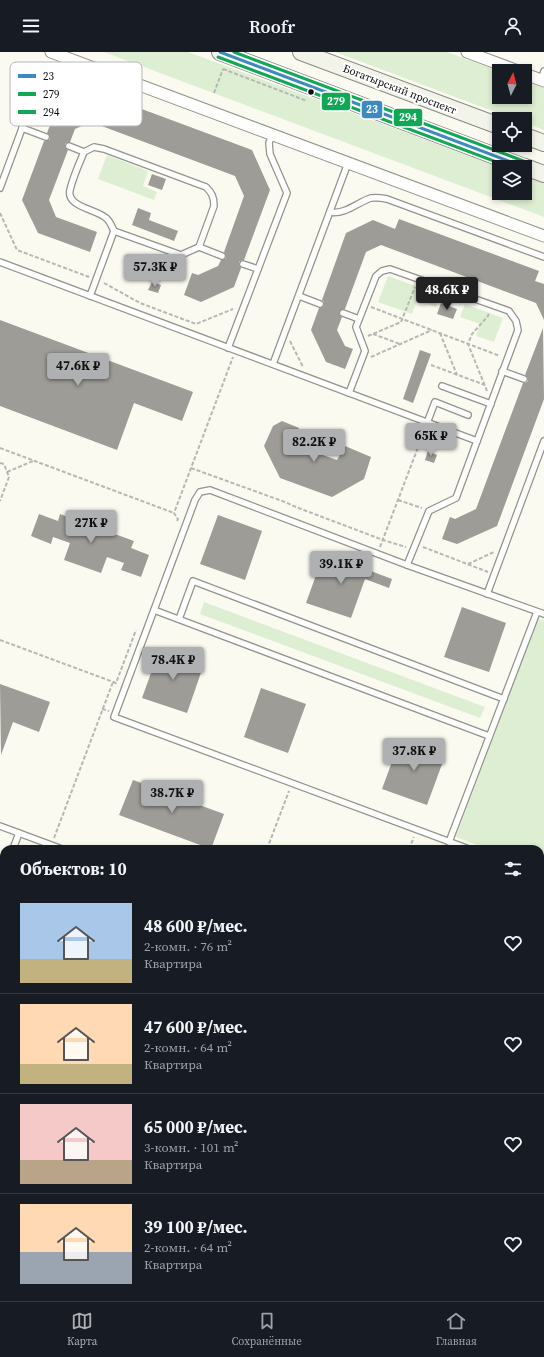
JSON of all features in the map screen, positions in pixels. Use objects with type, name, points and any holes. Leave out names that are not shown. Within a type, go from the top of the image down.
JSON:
[{"type":"main road","name":"Богатырский проспект","points":[[301,52],[492,123]]},
{"type":"main road","points":[[222,59],[505,160]]},
{"type":"main road","points":[[532,139],[544,143]]},
{"type":"main road","points":[[532,170],[544,174]]},
{"type":"street","points":[[51,52],[76,62]]},
{"type":"street","points":[[467,52],[499,64]]},
{"type":"street","points":[[532,75],[543,77]]},
{"type":"street","points":[[142,86],[544,236]]},
{"type":"lane","points":[[0,188],[22,128],[46,137]]},
{"type":"lane","points":[[228,348],[287,192],[270,154],[269,143],[272,134]]},
{"type":"lane","points":[[69,146],[84,152]]},
{"type":"lane","points":[[94,147],[104,149],[206,187],[214,198],[214,206],[199,247],[181,256],[114,231],[107,218],[75,203],[71,198],[70,191],[84,152],[94,147]]},
{"type":"lane","points":[[273,364],[348,163]]},
{"type":"lane","points":[[330,212],[342,212],[372,198],[379,197],[544,257]]},
{"type":"lane","points":[[90,296],[114,231]]},
{"type":"lane","points":[[199,247],[222,256]]},
{"type":"lane","points":[[0,262],[477,441]]},
{"type":"lane","points":[[243,264],[258,269]]},
{"type":"lane","points":[[349,393],[365,351],[356,327],[376,276],[382,271],[390,269],[509,311],[516,321],[518,330],[456,498],[429,511],[407,565]]},
{"type":"lane","points":[[299,296],[320,304]]},
{"type":"lane","points":[[343,313],[359,319]]},
{"type":"lane","points":[[502,371],[524,379]]},
{"type":"lane","points":[[442,386],[491,404]]},
{"type":"lane","points":[[427,423],[435,402],[468,414]]},
{"type":"lane","points":[[487,594],[544,441]]},
{"type":"lane","points":[[458,845],[114,717],[195,500],[200,492],[210,490],[407,565],[544,614]]},
{"type":"lane","points":[[178,619],[193,581],[504,699]]},
{"type":"lane","points":[[154,610],[489,736]]},
{"type":"lane","points":[[450,842],[537,612]]},
{"type":"lane","points":[[0,826],[52,845]]},
{"type":"lane","points":[[14,845],[19,833]]},
{"type":"path","points":[[214,93],[222,69],[222,59]]},
{"type":"path","points":[[222,69],[307,101]]},
{"type":"path","points":[[0,213],[17,250],[110,285],[140,303],[196,324],[244,304]]},
{"type":"path","points":[[361,339],[401,322],[419,279]]},
{"type":"path","points":[[365,305],[507,358]]},
{"type":"path","points":[[491,305],[488,316],[472,334],[468,344],[491,404]]},
{"type":"path","points":[[361,362],[432,330]]},
{"type":"path","points":[[286,331],[307,378]]},
{"type":"path","points":[[440,333],[457,375]]},
{"type":"path","points":[[373,334],[400,344]]},
{"type":"path","points":[[174,513],[235,350]]},
{"type":"path","points":[[431,365],[485,385]]},
{"type":"path","points":[[378,554],[427,423]]},
{"type":"path","points":[[0,448],[174,513],[178,519],[175,526]]},
{"type":"path","points":[[7,472],[34,461]]},
{"type":"path","points":[[0,463],[4,464],[9,477],[0,501]]},
{"type":"path","points":[[191,468],[383,540],[408,547]]},
{"type":"path","points":[[398,500],[429,511]]},
{"type":"path","points":[[468,564],[505,547]]},
{"type":"path","points":[[423,548],[494,574]]},
{"type":"path","points":[[0,640],[116,683],[137,627]]},
{"type":"path","points":[[52,845],[113,682]]},
{"type":"path","points":[[269,845],[292,783]]},
{"type":"path","points":[[411,845],[417,830]]},
{"type":"green space","points":[[104,52],[188,52],[492,164],[492,198],[142,66],[142,62],[131,62]]},
{"type":"green space","points":[[335,52],[447,52],[492,68],[492,104],[532,104],[532,84],[544,88],[544,130],[532,126],[532,112],[495,112]]},
{"type":"green space","points":[[107,155],[148,171],[143,186],[157,192],[154,200],[98,179]]},
{"type":"green space","points":[[532,179],[544,183],[544,217],[499,200],[532,200]]},
{"type":"green space","points":[[388,276],[440,295],[436,307],[417,300],[412,314],[378,302]]},
{"type":"green space","points":[[465,304],[503,318],[494,342],[476,336],[480,324],[460,317]]},
{"type":"green space","points":[[204,602],[485,707],[480,718],[200,614]]},
{"type":"green space","points":[[537,619],[544,621],[544,845],[477,845],[456,837]]},
{"type":"building","points":[[142,109],[252,150],[270,190],[244,260],[239,262],[241,268],[234,287],[201,302],[184,295],[192,273],[198,275],[218,266],[221,260],[226,258],[224,252],[244,196],[235,176],[102,126],[142,126]]},
{"type":"building","points":[[50,126],[82,126],[75,129],[70,142],[65,144],[65,147],[68,150],[49,200],[56,217],[97,232],[90,252],[38,233],[22,200],[44,141],[50,139],[50,136],[47,133]]},
{"type":"building","points":[[152,174],[166,179],[162,190],[148,185]]},
{"type":"building","points":[[138,208],[151,213],[149,220],[178,231],[174,241],[132,225]]},
{"type":"building","points":[[399,219],[539,271],[535,281],[544,284],[544,320],[536,303],[381,245],[366,252],[345,309],[339,312],[342,317],[337,330],[345,346],[353,349],[345,369],[326,362],[311,330],[319,308],[322,308],[324,305],[322,300],[346,233],[373,220],[395,229]]},
{"type":"building","points":[[152,282],[161,285],[158,293],[148,290]]},
{"type":"building","points":[[441,303],[457,309],[453,319],[437,314]]},
{"type":"building","points":[[0,320],[193,392],[182,421],[134,403],[117,450],[0,406]]},
{"type":"building","points":[[543,328],[544,399],[497,526],[457,544],[442,539],[450,517],[455,519],[476,509],[523,383],[528,381],[528,378],[525,375]]},
{"type":"building","points":[[420,350],[431,354],[413,403],[403,399]]},
{"type":"building","points":[[282,421],[299,428],[294,445],[337,460],[345,446],[371,457],[364,479],[332,497],[280,478],[264,446],[273,426]]},
{"type":"building","points":[[428,451],[437,455],[434,463],[425,460]]},
{"type":"building","points":[[39,514],[58,521],[60,514],[134,541],[131,548],[149,555],[141,577],[121,570],[124,563],[107,557],[101,573],[64,560],[70,543],[53,537],[51,544],[31,536]]},
{"type":"building","points":[[218,515],[262,531],[245,580],[200,564]]},
{"type":"building","points":[[324,553],[392,579],[389,588],[365,579],[351,618],[306,603]]},
{"type":"building","points":[[462,607],[506,623],[489,672],[444,657]]},
{"type":"building","points":[[160,648],[204,664],[187,713],[142,698]]},
{"type":"building","points":[[0,684],[50,702],[39,732],[13,722],[1,755]]},
{"type":"building","points":[[261,688],[306,704],[288,753],[244,737]]},
{"type":"building","points":[[400,740],[445,756],[427,805],[382,789]]},
{"type":"building","points":[[133,780],[161,790],[162,786],[195,799],[194,803],[224,814],[212,845],[200,845],[119,815]]},
{"type":"transit line","name":"23","points":[[220,52],[505,160]]},
{"type":"transit line","name":"294","points":[[234,52],[521,160]]},
{"type":"transit line","name":"279","points":[[218,57],[492,160]]}]
